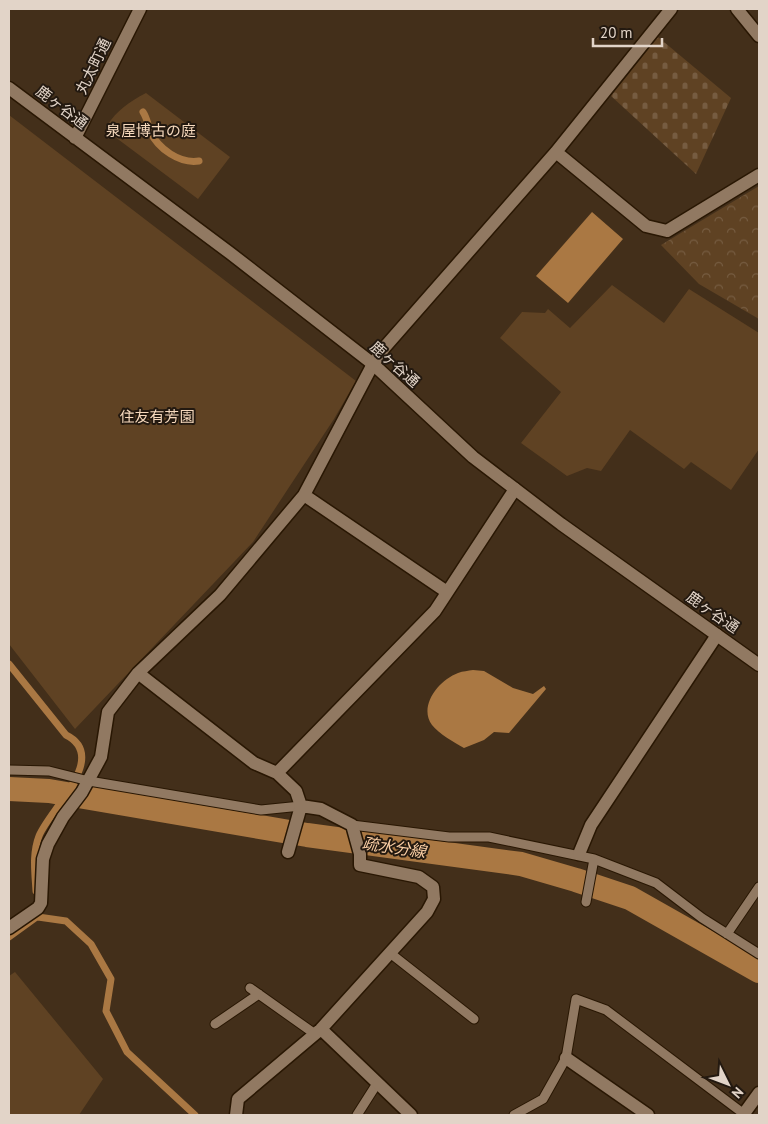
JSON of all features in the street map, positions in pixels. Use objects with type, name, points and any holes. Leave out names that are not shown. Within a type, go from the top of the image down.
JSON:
[{"type":"street","name":"丸太町通","points":[[76,138],[140,9]]},
{"type":"street","points":[[9,928],[38,908],[41,902],[45,851],[70,808],[85,787],[101,757],[108,712],[138,673],[220,595],[304,495],[373,364],[384,348],[556,152],[671,9]]},
{"type":"street","points":[[737,9],[757,29]]},
{"type":"street","name":"鹿ヶ谷通","points":[[9,88],[230,253],[373,364],[472,457],[759,665]]},
{"type":"street","points":[[556,152],[646,226],[667,231],[759,175]]},
{"type":"street","points":[[277,773],[434,611],[515,489]]},
{"type":"street","points":[[304,495],[447,592]]},
{"type":"street","points":[[579,854],[591,825],[717,635]]},
{"type":"street","points":[[138,673],[254,763],[277,773],[296,791],[301,806],[290,847]]},
{"type":"street","points":[[236,1115],[238,1099],[318,1031],[427,912],[434,899],[433,887],[419,877],[360,864],[360,854],[354,830],[321,809],[301,806]]},
{"type":"street","points":[[318,1031],[378,1082],[411,1115]]},
{"type":"street","points":[[566,1058],[648,1115]]},
{"type":"street","points":[[743,1115],[759,1093]]},
{"type":"lane","points":[[9,770],[49,772],[85,787],[261,810],[301,806]]},
{"type":"lane","points":[[354,830],[450,837],[489,836],[579,854],[656,883],[727,934],[759,954]]},
{"type":"lane","points":[[586,902],[594,859]]},
{"type":"lane","points":[[727,934],[759,887]]},
{"type":"lane","points":[[390,953],[474,1019]]},
{"type":"lane","points":[[250,988],[318,1031]]},
{"type":"lane","points":[[215,1024],[259,994]]},
{"type":"lane","points":[[514,1115],[543,1099],[566,1058],[576,999],[606,1010],[743,1115]]},
{"type":"lane","points":[[357,1115],[378,1082]]},
{"type":"green space","points":[[658,37],[731,98],[696,174],[611,96]]},
{"type":"green space","name":"泉屋博古の庭","points":[[146,93],[230,157],[198,199],[111,134],[107,126],[124,107]]},
{"type":"green space","name":"住友有芳園","points":[[9,115],[356,381],[334,419],[253,542],[75,729],[9,644]]},
{"type":"green space","points":[[759,186],[759,319],[699,284],[661,245]]},
{"type":"green space","points":[[612,285],[664,323],[689,289],[759,333],[759,449],[731,490],[691,462],[684,469],[630,430],[601,471],[587,468],[567,476],[521,443],[561,392],[500,338],[522,312],[545,313],[548,309],[570,328]]},
{"type":"green space","points":[[15,972],[103,1079],[79,1115],[9,1115],[9,976]]},
{"type":"shaded area","points":[[592,212],[623,239],[568,303],[536,276]]},
{"type":"shaded area","points":[[473,670],[484,671],[513,688],[533,694],[544,686],[546,689],[509,733],[494,732],[484,740],[464,748],[447,738],[432,725],[428,718],[427,710],[433,694],[444,681],[458,673]]},
{"type":"waterway","points":[[143,112],[150,131],[158,144],[177,158],[199,161]]},
{"type":"waterway","points":[[9,664],[66,735],[78,745],[82,756],[73,784],[39,836],[35,857],[36,891]]},
{"type":"waterway","name":"疏水分線","points":[[9,789],[49,791],[307,835],[521,864],[630,898],[759,971]]},
{"type":"waterway","points":[[9,937],[38,916]]},
{"type":"waterway","points":[[38,917],[66,921],[91,944],[111,979],[106,1011],[127,1052],[195,1115]]}]
